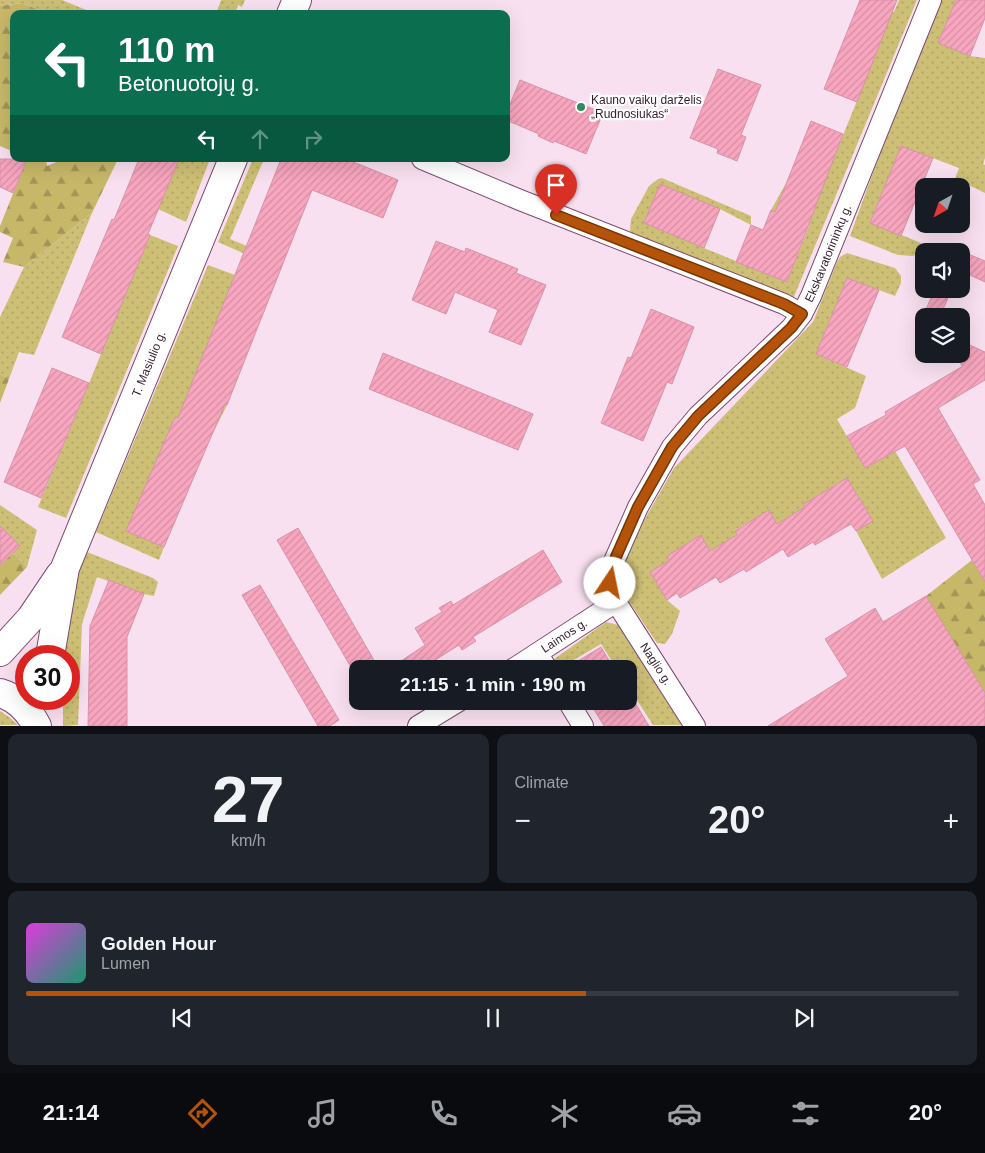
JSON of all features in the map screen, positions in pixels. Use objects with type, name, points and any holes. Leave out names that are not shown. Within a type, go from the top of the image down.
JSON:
[{"type":"main road","name":"T. Masiulio g.","points":[[52,645],[66,568],[231,162]]},
{"type":"main road","name":"T. Masiulio g.","points":[[0,652],[31,618],[66,568]]},
{"type":"main road","points":[[0,694],[18,702],[28,712],[37,726]]},
{"type":"main road","points":[[42,726],[44,710]]},
{"type":"street","name":"Ekskavatorininkų g.","points":[[616,602],[610,583],[611,568],[638,507],[672,447],[698,416],[791,328],[802,314],[931,0]]},
{"type":"street","points":[[429,162],[520,200],[784,304],[802,314]]},
{"type":"street","name":"Laimos g.","points":[[544,660],[616,602]]},
{"type":"street","name":"Naglio g.","points":[[616,602],[695,726]]},
{"type":"street","points":[[418,726],[444,710]]},
{"type":"street","points":[[573,710],[583,726]]},
{"type":"shaded area","points":[[0,0],[62,0],[86,10],[39,10],[22,3],[0,6]]},
{"type":"shaded area","points":[[221,0],[245,0],[242,7],[238,5],[236,10],[217,10]]},
{"type":"shaded area","points":[[865,0],[894,12],[899,0],[917,0],[793,299],[634,236],[630,231],[631,219],[649,186],[662,178],[751,216],[751,225],[720,209],[704,248],[787,282],[809,226],[771,210],[785,185],[818,197],[882,39]]},
{"type":"shaded area","points":[[941,0],[956,0],[938,43],[970,56],[985,58],[985,158],[983,164],[985,165],[985,193],[970,186],[970,178],[955,178],[959,168],[901,146],[870,222],[921,243],[915,243],[914,256],[898,255],[850,236],[883,145]]},
{"type":"shaded area","points":[[178,162],[209,162],[186,222],[158,209]]},
{"type":"shaded area","points":[[252,162],[263,162],[230,239],[283,261],[281,270],[218,242]]},
{"type":"shaded area","points":[[92,213],[34,355],[19,352],[9,379],[0,374],[0,317],[24,267]]},
{"type":"shaded area","points":[[150,235],[178,246],[66,518],[38,507]]},
{"type":"shaded area","points":[[847,253],[895,268],[901,276],[901,283],[895,296],[847,278],[816,354],[866,376],[855,408],[837,419],[865,468],[895,451],[946,538],[882,579],[856,531],[873,521],[857,494],[840,482],[804,504],[805,507],[777,524],[769,511],[735,530],[737,535],[710,551],[701,536],[667,556],[670,560],[650,572],[667,600],[680,611],[672,634],[665,644],[657,643],[624,594],[620,577],[626,552],[674,468],[813,322],[837,262],[840,257]]},
{"type":"shaded area","points":[[208,265],[235,275],[190,390],[227,405],[213,433],[175,417],[127,531],[164,547],[159,560],[96,532]]},
{"type":"shaded area","points":[[0,505],[37,530],[27,567],[13,553],[0,526]]},
{"type":"shaded area","points":[[87,552],[153,578],[158,582],[154,596],[97,577],[82,624],[80,674],[80,645],[66,645],[67,621],[73,586]]},
{"type":"shaded area","points":[[606,622],[618,625],[682,725],[653,725],[637,700],[637,660],[611,660],[601,644],[574,660],[553,660]]},
{"type":"shaded area","points":[[63,710],[79,710],[78,725],[63,726]]},
{"type":"shaded area","points":[[0,711],[9,717],[18,725],[0,725]]},
{"type":"green space","points":[[22,3],[39,10],[10,10],[10,150],[0,146],[0,6]]},
{"type":"green space","points":[[26,162],[46,162],[47,166],[57,162],[117,162],[92,213],[24,267],[3,262],[13,238],[0,232],[0,226]]},
{"type":"green space","points":[[0,374],[9,379],[0,403]]},
{"type":"green space","points":[[13,553],[27,567],[0,595],[0,565]]},
{"type":"green space","points":[[972,560],[985,582],[985,693],[926,596]]},
{"type":"building","points":[[860,0],[897,0],[857,102],[824,89]]},
{"type":"building","points":[[956,0],[985,0],[985,18],[970,56],[938,43]]},
{"type":"building","points":[[718,69],[761,85],[741,135],[746,137],[737,161],[717,153],[718,149],[690,138]]},
{"type":"building","points":[[520,80],[603,113],[586,154],[554,141],[553,143],[538,136],[539,134],[510,122],[510,104]]},
{"type":"building","points":[[811,121],[843,134],[787,282],[736,262],[751,225],[763,230],[771,210],[775,212]]},
{"type":"building","points":[[901,146],[933,158],[925,178],[915,178],[915,202],[901,236],[870,223]]},
{"type":"building","points":[[0,159],[10,159],[10,162],[26,162],[13,193],[0,187]]},
{"type":"building","points":[[138,162],[178,162],[101,354],[62,337],[112,219],[114,220]]},
{"type":"building","points":[[280,162],[353,162],[398,180],[383,218],[312,190],[227,405],[225,404],[164,547],[126,531],[175,417],[178,418]]},
{"type":"building","points":[[660,184],[720,209],[704,248],[644,223]]},
{"type":"building","points":[[436,241],[465,252],[466,248],[518,269],[516,273],[546,285],[521,345],[489,332],[498,310],[455,292],[446,314],[412,300]]},
{"type":"building","points":[[970,255],[985,261],[985,282],[970,275]]},
{"type":"building","points":[[847,278],[879,290],[847,367],[816,354]]},
{"type":"building","points":[[931,298],[948,298],[944,308],[927,308]]},
{"type":"building","points":[[651,309],[694,327],[672,384],[667,382],[643,441],[601,423],[628,357],[631,358]]},
{"type":"building","points":[[970,345],[985,352],[985,380],[938,408],[980,480],[973,484],[985,505],[985,582],[905,446],[865,468],[847,436],[886,415],[885,412],[963,366],[961,363],[970,363]]},
{"type":"building","points":[[383,353],[533,414],[518,450],[369,389]]},
{"type":"building","points":[[52,368],[89,383],[41,498],[4,482]]},
{"type":"building","points":[[847,478],[873,521],[856,531],[851,524],[815,545],[813,542],[788,557],[783,549],[746,572],[744,569],[720,583],[716,577],[680,598],[677,593],[667,600],[650,572],[670,560],[667,556],[701,535],[710,551],[737,535],[735,531],[769,510],[777,524],[805,507],[804,504]]},
{"type":"building","points":[[0,526],[20,546],[0,565]]},
{"type":"building","points":[[298,528],[374,660],[349,660],[349,664],[277,540]]},
{"type":"building","points":[[543,550],[562,582],[473,637],[476,641],[462,650],[459,645],[435,660],[402,660],[425,645],[415,628],[442,612],[439,608],[451,601],[453,605]]},
{"type":"building","points":[[109,580],[144,594],[127,637],[127,726],[88,726],[90,626]]},
{"type":"building","points":[[260,585],[339,720],[330,726],[318,726],[242,595]]},
{"type":"building","points":[[926,596],[985,693],[985,726],[768,726],[848,676],[825,639],[875,608],[883,622]]},
{"type":"building","points":[[601,647],[609,660],[580,660]]},
{"type":"building","points":[[637,706],[649,726],[604,726],[594,710],[637,710]]},
{"type":"place","name":"Kauno vaikų darželis „Rudnosiukas“","points":[[581,107]]},
{"type":"route","points":[[556,215],[784,304],[802,314],[791,328],[698,416],[672,447],[638,507],[611,568],[610,583]]}]
